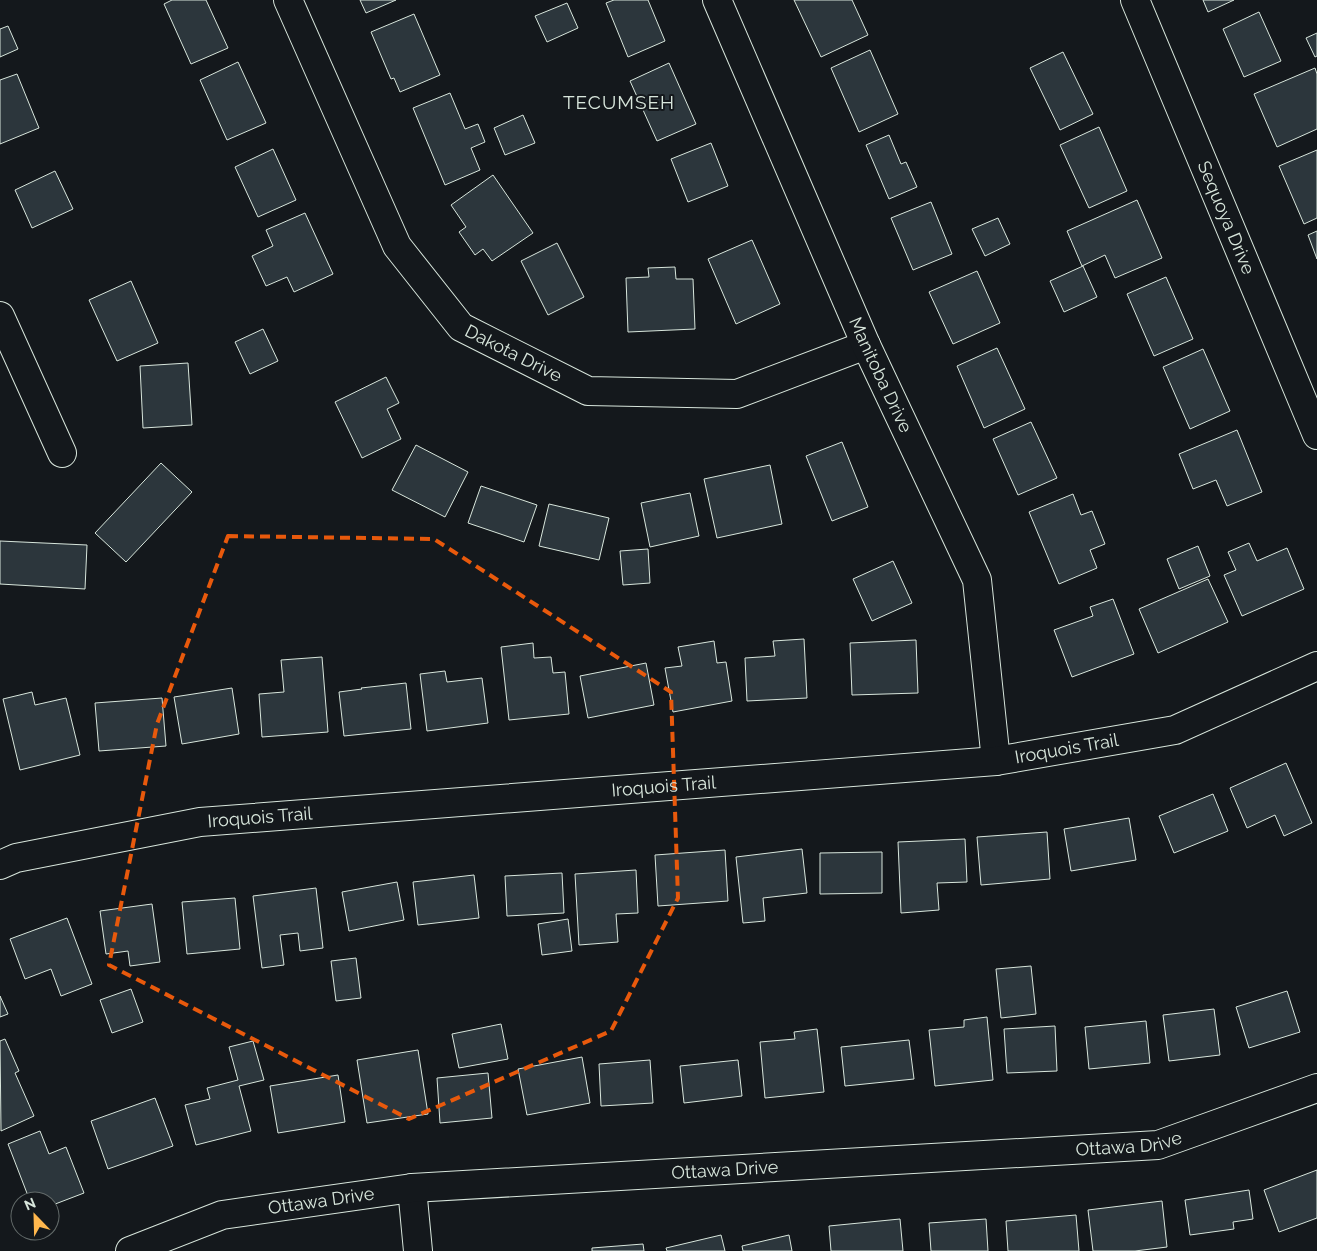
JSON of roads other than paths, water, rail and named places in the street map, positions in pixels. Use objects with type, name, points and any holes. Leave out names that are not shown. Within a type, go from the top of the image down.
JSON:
[{"type":"street","name":"Dakota Drive","points":[[288,0],[397,246],[461,327],[588,390],[737,394],[866,345]]},
{"type":"street","name":"Manitoba Drive","points":[[716,0],[866,345],[977,580],[996,761]]},
{"type":"street","name":"Sequoya Drive","points":[[1135,0],[1317,435]]},
{"type":"street","points":[[0,316],[62,453]]},
{"type":"street","name":"Iroquois Trail","points":[[0,865],[16,858],[200,822],[996,761],[1175,730],[1317,666]]},
{"type":"street","name":"Ottawa Drive","points":[[130,1251],[222,1215],[412,1188],[1158,1145],[1317,1088]]},
{"type":"street","points":[[412,1188],[418,1251]]},
{"type":"district","name":"TECUMSEH","points":[[619,102]]}]
